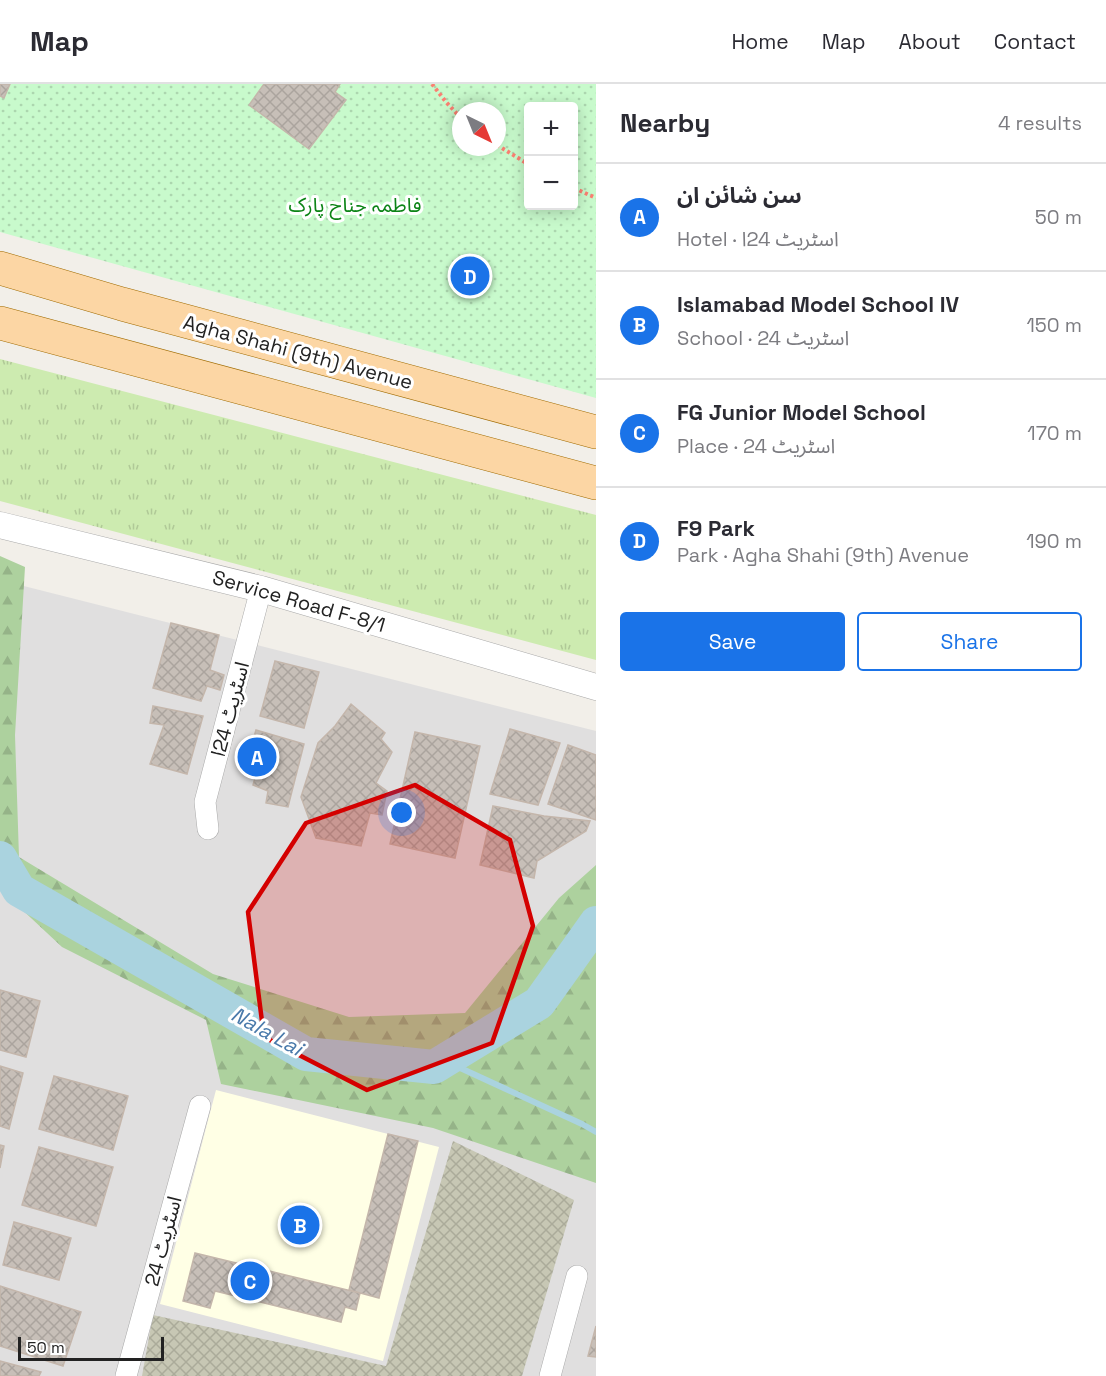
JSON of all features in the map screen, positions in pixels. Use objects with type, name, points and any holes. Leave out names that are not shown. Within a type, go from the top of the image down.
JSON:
[{"type":"main road","name":"Agha Shahi (9th) Avenue","points":[[0,268],[122,304],[596,432]]},
{"type":"main road","points":[[0,323],[596,483]]},
{"type":"street","name":"Service Road F-8/1","points":[[0,525],[261,589],[596,687]]},
{"type":"street","name":"اسٹریٹ 24ا","points":[[208,830],[205,802],[261,589]]},
{"type":"street","name":"اسٹریٹ 24","points":[[126,1376],[200,1106]]},
{"type":"street","points":[[550,1376],[577,1276]]},
{"type":"path","points":[[432,84],[452,108]]},
{"type":"path","points":[[506,151],[524,162]]},
{"type":"path","points":[[578,190],[596,198]]},
{"type":"highlighted area","points":[[415,785],[510,840],[533,926],[492,1043],[367,1090],[264,1037],[248,912],[306,823]]},
{"type":"shaded area","points":[[0,580],[596,731],[596,1376],[0,1376]]},
{"type":"shaded area","points":[[216,1090],[439,1147],[383,1361],[160,1304]]},
{"type":"shaded area","points":[[453,1141],[574,1200],[522,1376],[142,1376],[153,1315],[386,1366]]},
{"type":"green space","name":"فاطمہ جناح پارک","points":[[0,84],[596,84],[596,398],[0,232]]},
{"type":"green space","points":[[0,359],[596,515],[596,660],[0,501]]},
{"type":"green space","points":[[0,556],[25,567],[15,735],[19,857],[213,974],[349,1017],[465,1013],[559,898],[596,865],[596,1183],[433,1128],[221,1084],[206,1020],[62,947],[0,889]]},
{"type":"building","points":[[0,84],[10,84],[4,98],[0,96]]},
{"type":"building","points":[[264,84],[340,84],[335,92],[346,100],[309,149],[249,105]]},
{"type":"building","points":[[171,623],[219,635],[210,670],[224,675],[220,690],[207,686],[201,701],[153,688]]},
{"type":"building","points":[[275,661],[319,672],[304,728],[260,716]]},
{"type":"building","points":[[351,704],[385,733],[381,739],[392,752],[376,783],[387,791],[382,815],[370,813],[361,846],[316,838],[301,797],[318,743],[335,726]]},
{"type":"building","points":[[153,706],[203,716],[187,774],[150,764],[164,725],[150,723]]},
{"type":"building","points":[[510,729],[560,743],[538,805],[490,794]]},
{"type":"building","points":[[256,730],[304,744],[288,807],[266,803],[268,791],[253,785],[258,767],[246,764]]},
{"type":"building","points":[[415,732],[480,746],[455,858],[390,844]]},
{"type":"building","points":[[568,745],[596,755],[596,820],[548,804]]},
{"type":"building","points":[[493,806],[544,816],[590,821],[586,831],[537,861],[534,878],[480,865]]},
{"type":"building","points":[[0,990],[40,1001],[26,1057],[0,1050]]},
{"type":"building","points":[[0,1066],[23,1073],[9,1129],[0,1126]]},
{"type":"building","points":[[54,1076],[128,1096],[113,1150],[39,1129]]},
{"type":"building","points":[[388,1134],[418,1141],[379,1298],[349,1290]]},
{"type":"building","points":[[0,1145],[4,1146],[0,1168]]},
{"type":"building","points":[[39,1147],[113,1167],[96,1226],[22,1205]]},
{"type":"building","points":[[14,1222],[71,1238],[59,1280],[3,1265]]},
{"type":"building","points":[[195,1253],[360,1293],[356,1310],[345,1307],[341,1322],[215,1291],[210,1308],[183,1301]]},
{"type":"building","points":[[0,1286],[81,1312],[63,1366],[0,1346]]},
{"type":"building","points":[[596,1326],[596,1357],[588,1356]]},
{"type":"building","points":[[0,1361],[41,1372],[39,1376],[0,1376]]},
{"type":"waterway","name":"Nala Lai","points":[[0,858],[19,890],[306,1054],[434,1067],[539,1003],[596,923]]},
{"type":"waterway","points":[[445,1061],[596,1132]]},
{"type":"place","name":"F9 Park","points":[[470,276]]},
{"type":"place","name":"سن شائن ان","points":[[257,757]]},
{"type":"place","name":"Islamabad Model School IV","points":[[300,1225]]},
{"type":"place","name":"FG Junior Model School","points":[[250,1281]]}]
